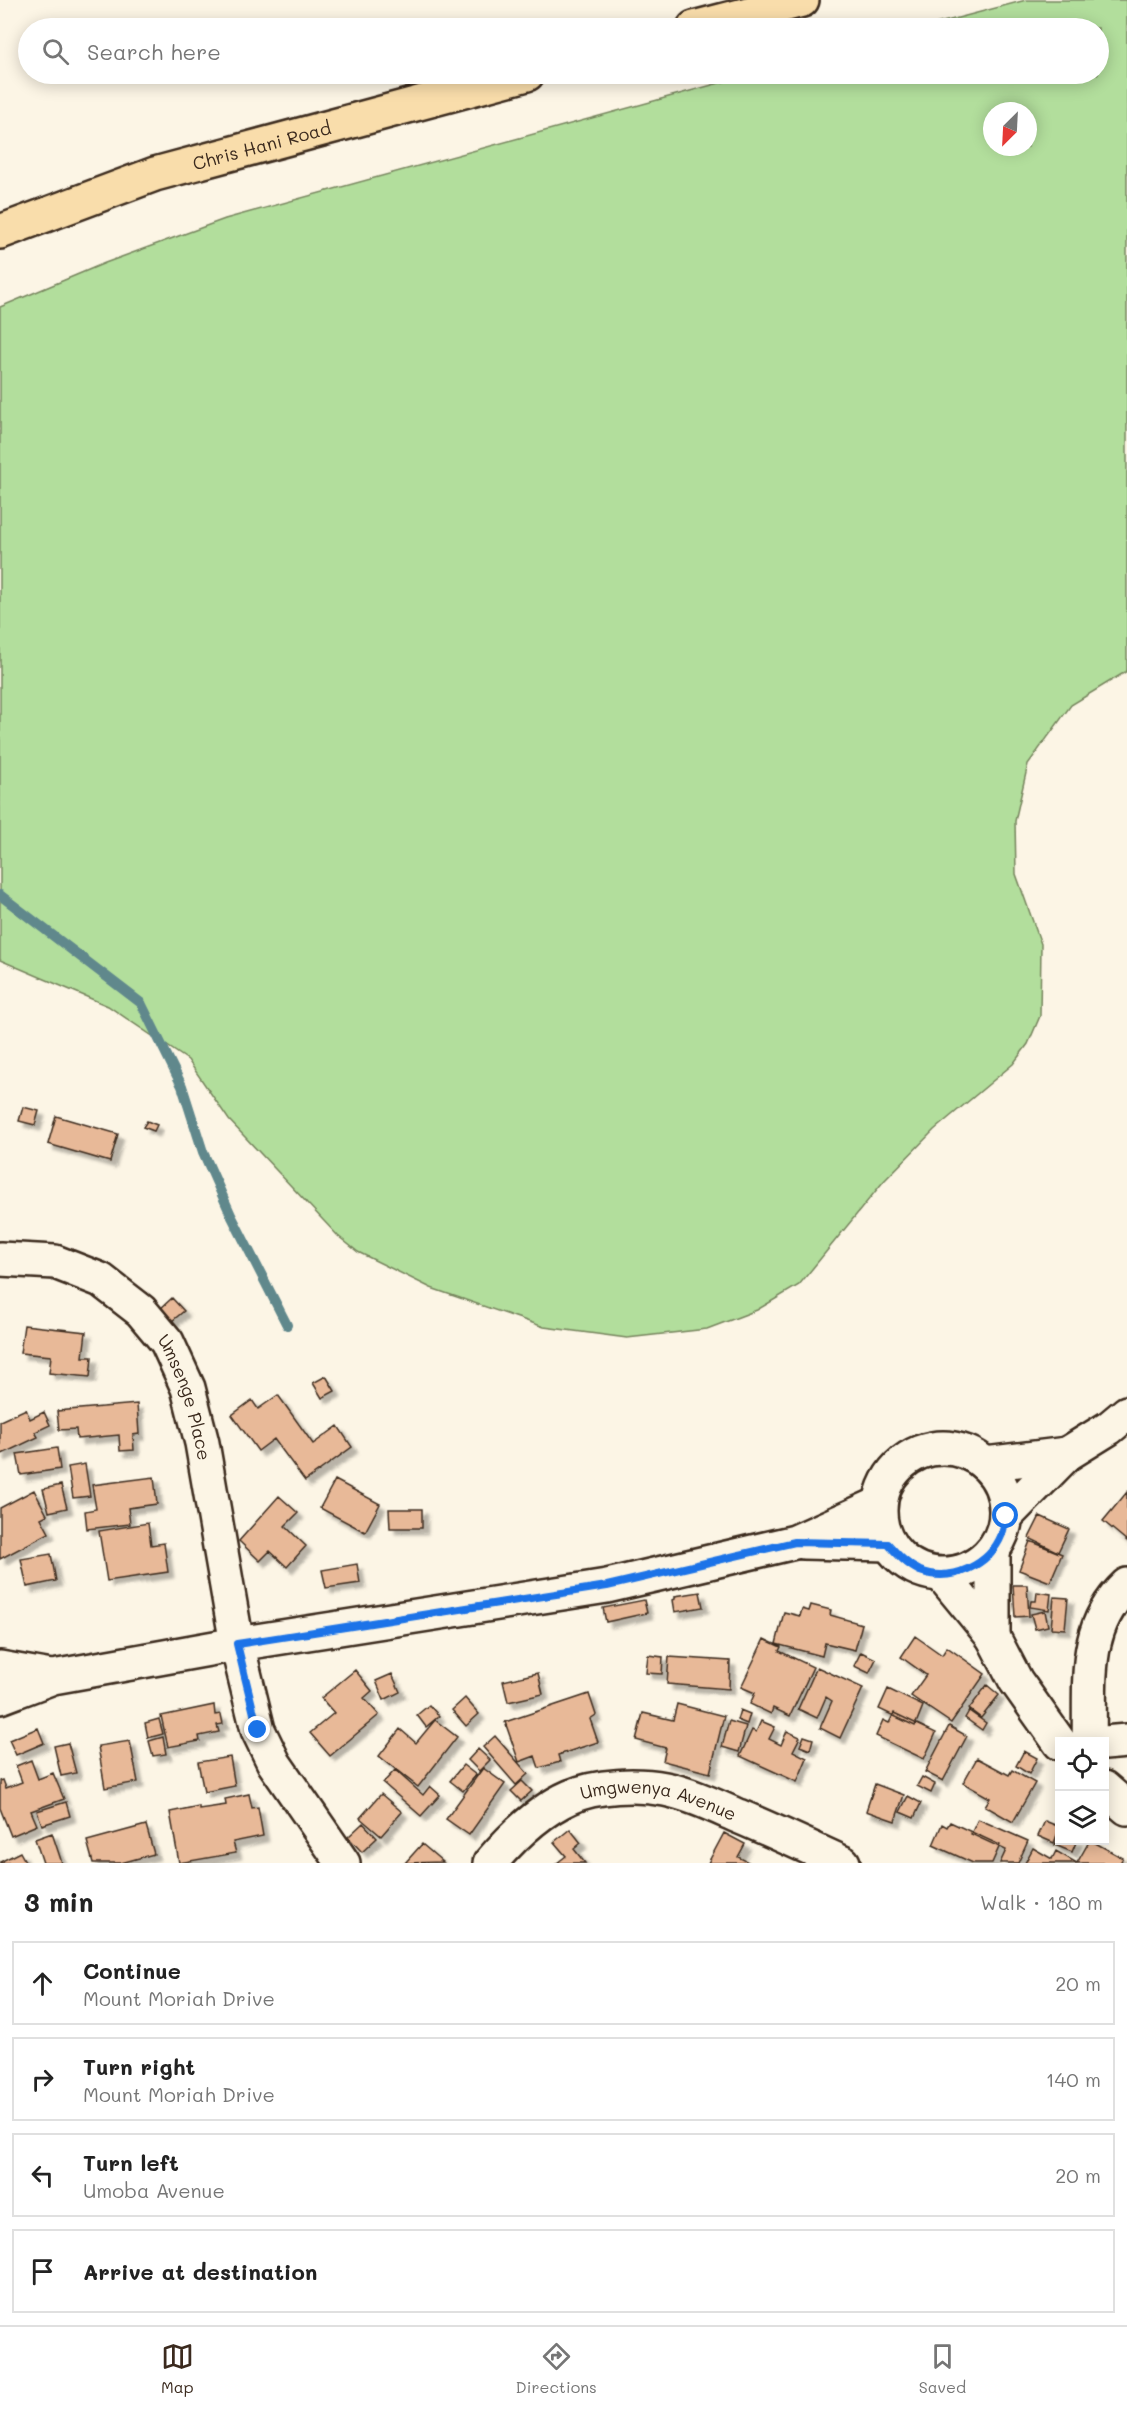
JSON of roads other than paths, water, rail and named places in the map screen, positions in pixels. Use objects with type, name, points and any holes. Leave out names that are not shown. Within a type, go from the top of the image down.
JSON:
[{"type":"main road","points":[[733,18],[802,0]]},
{"type":"main road","name":"Chris Hani Road","points":[[0,232],[155,174],[490,84]]},
{"type":"street","name":"Umsenge Place","points":[[0,1259],[55,1262],[100,1280],[141,1311],[167,1342],[188,1388],[199,1432],[237,1644],[258,1730],[274,1763],[343,1863]]},
{"type":"street","points":[[1006,1516],[1067,1454],[1109,1428],[1127,1413]]},
{"type":"street","points":[[950,1448],[969,1454],[985,1464],[997,1479],[1005,1496],[1006,1516],[1002,1534],[993,1550],[980,1562],[964,1571],[942,1575],[921,1571],[902,1560],[888,1544],[880,1524],[879,1504],[885,1485],[895,1468],[911,1456],[929,1449],[950,1448]]},
{"type":"street","points":[[985,1464],[1067,1454]]},
{"type":"street","points":[[0,1697],[53,1677],[237,1644],[607,1586],[795,1542],[879,1504]]},
{"type":"street","points":[[795,1542],[888,1544]]},
{"type":"street","points":[[993,1550],[993,1637]]},
{"type":"street","points":[[942,1575],[993,1637],[1016,1681],[1055,1737]]},
{"type":"street","points":[[1089,1737],[1094,1637],[1104,1610],[1127,1585]]},
{"type":"street","points":[[0,1668],[53,1677]]},
{"type":"street","points":[[1109,1743],[1127,1741]]},
{"type":"street","name":"Umgwenya Avenue","points":[[489,1863],[507,1842],[543,1812],[572,1796],[636,1785],[666,1789],[709,1803],[843,1863]]},
{"type":"street","points":[[1107,1791],[1127,1808]]},
{"type":"waterway","points":[[0,895],[141,1003],[182,1086],[203,1152],[231,1215],[287,1325]]}]
